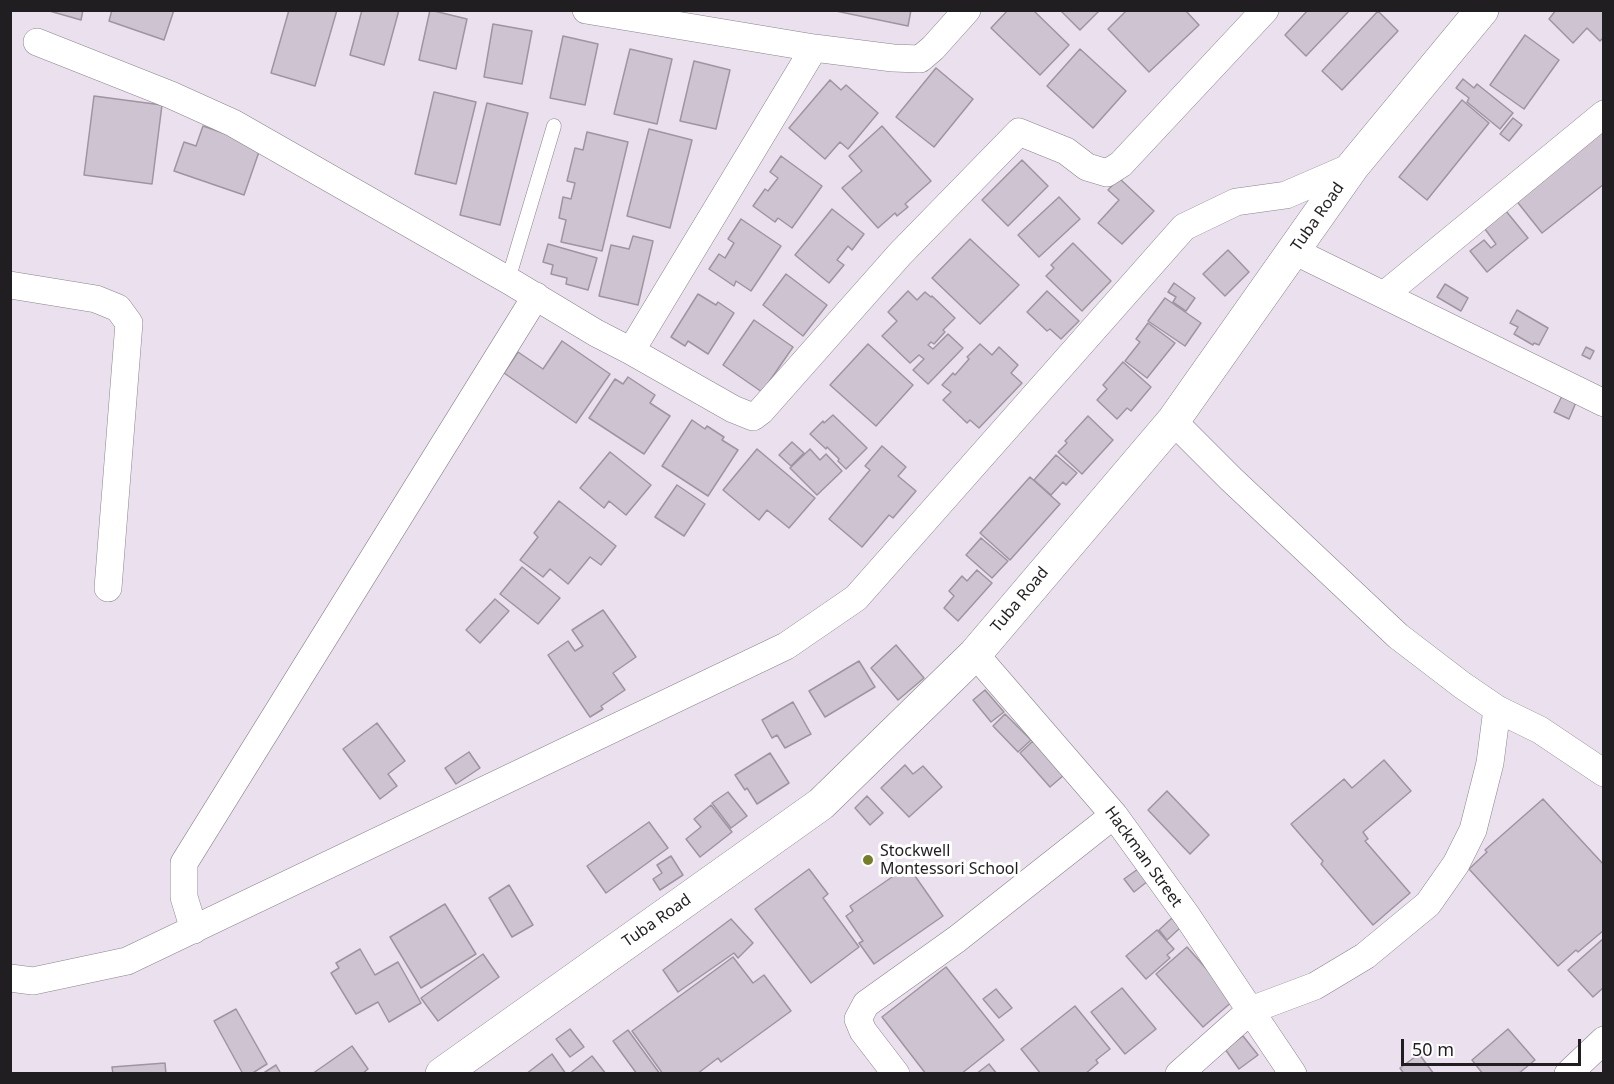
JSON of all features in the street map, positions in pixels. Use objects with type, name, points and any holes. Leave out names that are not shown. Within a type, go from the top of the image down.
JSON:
[{"type":"street","points":[[586,10],[814,48],[920,59],[967,10]]},
{"type":"street","points":[[37,42],[171,95],[233,123],[536,296],[596,333],[733,409],[753,417],[761,411],[900,254],[1019,132],[1066,151],[1087,167],[1107,173],[1121,164],[1265,10]]},
{"type":"street","name":"Tuba Road","points":[[442,1074],[821,804],[975,654],[1173,420],[1353,166],[1482,10]]},
{"type":"street","points":[[631,351],[814,48]]},
{"type":"street","points":[[1384,295],[1604,114]]},
{"type":"street","points":[[10,978],[33,981],[127,961],[786,646],[856,598],[1184,227],[1236,202],[1286,195],[1353,166]]},
{"type":"street","points":[[1294,251],[1604,404]]},
{"type":"street","points":[[10,285],[96,299],[118,308],[129,323],[108,588]]},
{"type":"street","points":[[194,930],[184,897],[184,863],[536,296]]},
{"type":"street","points":[[1173,420],[1239,487],[1398,636],[1497,709],[1540,730],[1604,773]]},
{"type":"street","name":"Hackman Street","points":[[975,654],[1114,815],[1187,916],[1293,1074]]},
{"type":"street","points":[[1179,1074],[1251,1010],[1315,986],[1365,956],[1428,904],[1456,864],[1473,830],[1490,763],[1497,709]]},
{"type":"street","points":[[896,1074],[863,1032],[858,1019],[866,1004],[957,939],[1114,815]]},
{"type":"street","points":[[1568,1074],[1604,1040]]},
{"type":"lane","points":[[508,280],[554,126]]},
{"type":"building","points":[[46,10],[83,10],[81,20]]},
{"type":"building","points":[[112,10],[174,10],[164,40],[109,21]]},
{"type":"building","points":[[289,10],[337,10],[315,86],[271,73]]},
{"type":"building","points":[[362,10],[399,10],[384,65],[350,55]]},
{"type":"building","points":[[430,10],[467,19],[456,69],[419,60]]},
{"type":"building","points":[[831,10],[911,10],[908,26]]},
{"type":"building","points":[[1008,10],[1033,10],[1069,45],[1040,75],[991,28]]},
{"type":"building","points":[[1060,10],[1100,10],[1080,30]]},
{"type":"building","points":[[1127,10],[1185,10],[1199,25],[1149,72],[1108,29]]},
{"type":"building","points":[[1308,10],[1350,10],[1306,56],[1285,35]]},
{"type":"building","points":[[1556,10],[1604,10],[1604,37],[1600,41],[1587,28],[1573,43],[1549,19]]},
{"type":"building","points":[[1378,11],[1398,31],[1342,90],[1322,71]]},
{"type":"building","points":[[493,24],[532,31],[522,84],[484,77]]},
{"type":"building","points":[[1525,35],[1559,60],[1524,109],[1490,85]]},
{"type":"building","points":[[563,36],[598,44],[585,105],[550,98]]},
{"type":"building","points":[[630,49],[672,59],[657,124],[614,114]]},
{"type":"building","points":[[1080,49],[1126,91],[1093,128],[1047,86]]},
{"type":"building","points":[[694,61],[730,70],[716,129],[680,121]]},
{"type":"building","points":[[936,68],[973,99],[934,147],[896,117]]},
{"type":"building","points":[[1463,79],[1474,88],[1477,84],[1513,113],[1500,129],[1467,102],[1469,98],[1456,88]]},
{"type":"building","points":[[830,80],[841,90],[846,85],[878,113],[848,149],[840,142],[825,159],[789,128]]},
{"type":"building","points":[[434,92],[476,102],[456,184],[415,174]]},
{"type":"building","points":[[94,96],[162,105],[152,184],[84,175]]},
{"type":"building","points":[[1462,100],[1489,123],[1427,200],[1399,177]]},
{"type":"building","points":[[487,103],[528,113],[500,225],[460,215]]},
{"type":"building","points":[[1513,118],[1522,125],[1509,141],[1500,134]]},
{"type":"building","points":[[203,126],[261,146],[244,195],[174,171],[184,142],[196,146]]},
{"type":"building","points":[[882,126],[931,181],[905,204],[908,207],[897,216],[895,213],[878,228],[842,188],[862,171],[849,156]]},
{"type":"building","points":[[649,129],[692,140],[670,228],[627,216]]},
{"type":"building","points":[[1604,131],[1604,184],[1542,233],[1515,199]]},
{"type":"building","points":[[587,132],[628,142],[602,251],[561,242],[566,220],[559,218],[563,197],[571,199],[575,183],[567,181],[575,148],[583,150]]},
{"type":"building","points":[[781,156],[822,186],[792,228],[778,218],[775,222],[753,206],[765,189],[768,191],[778,178],[770,172]]},
{"type":"building","points":[[1022,160],[1048,186],[1008,226],[982,200]]},
{"type":"building","points":[[1119,178],[1154,211],[1122,244],[1098,223],[1119,200],[1108,190]]},
{"type":"building","points":[[1059,197],[1080,219],[1039,257],[1018,235]]},
{"type":"building","points":[[832,209],[864,234],[852,250],[848,246],[837,260],[844,265],[829,283],[795,255]]},
{"type":"building","points":[[1506,211],[1528,238],[1487,272],[1470,251],[1484,240],[1491,248],[1496,244],[1485,229]]},
{"type":"building","points":[[741,219],[781,246],[751,291],[736,281],[734,286],[709,269],[719,254],[725,258],[734,243],[728,239]]},
{"type":"building","points":[[633,236],[653,241],[638,305],[599,296],[611,245],[629,249]]},
{"type":"building","points":[[970,239],[1019,285],[980,324],[932,278]]},
{"type":"building","points":[[1073,243],[1111,281],[1082,311],[1046,276],[1054,268],[1051,265]]},
{"type":"building","points":[[548,244],[597,258],[588,290],[566,284],[567,278],[551,274],[553,265],[543,262]]},
{"type":"building","points":[[1228,250],[1249,272],[1225,296],[1203,274]]},
{"type":"building","points":[[786,274],[827,305],[803,336],[763,305]]},
{"type":"building","points":[[1174,283],[1195,298],[1186,311],[1173,302],[1176,297],[1168,292]]},
{"type":"building","points":[[1445,284],[1468,298],[1461,311],[1437,297]]},
{"type":"building","points":[[908,291],[917,300],[925,292],[932,296],[955,318],[934,344],[931,342],[928,345],[933,349],[948,334],[963,348],[928,384],[913,370],[924,359],[919,355],[910,363],[882,336],[897,321],[888,312]]},
{"type":"building","points":[[1047,291],[1079,321],[1061,339],[1050,329],[1047,331],[1027,312]]},
{"type":"building","points":[[698,294],[716,305],[718,302],[734,313],[708,354],[688,341],[685,346],[671,337]]},
{"type":"building","points":[[1165,298],[1201,323],[1185,346],[1148,321]]},
{"type":"building","points":[[1517,310],[1548,328],[1539,345],[1534,343],[1533,345],[1514,334],[1518,327],[1510,323]]},
{"type":"building","points":[[754,320],[793,347],[762,392],[723,365]]},
{"type":"building","points":[[1148,323],[1175,343],[1147,378],[1125,361],[1140,342],[1136,339]]},
{"type":"building","points":[[562,341],[610,374],[576,423],[504,373],[518,352],[543,369]]},
{"type":"building","points":[[868,344],[913,385],[876,426],[830,385]]},
{"type":"building","points":[[980,344],[992,355],[999,347],[1018,365],[1011,373],[1022,383],[979,428],[970,420],[967,423],[943,400],[951,392],[942,385],[953,373],[955,375],[969,359],[967,357]]},
{"type":"building","points":[[1586,347],[1594,351],[1590,359],[1582,355]]},
{"type":"building","points":[[1123,362],[1151,387],[1131,411],[1127,408],[1117,419],[1097,400],[1107,389],[1103,385]]},
{"type":"building","points":[[628,377],[655,395],[650,403],[670,416],[644,454],[589,418],[615,379],[623,384]]},
{"type":"building","points":[[1563,394],[1577,400],[1569,419],[1554,412]]},
{"type":"building","points":[[833,415],[867,448],[846,469],[827,447],[826,449],[810,434]]},
{"type":"building","points":[[1088,416],[1113,440],[1082,474],[1058,452]]},
{"type":"building","points":[[692,420],[705,429],[707,426],[724,437],[722,440],[738,450],[708,496],[662,466]]},
{"type":"building","points":[[792,442],[804,453],[791,466],[779,455]]},
{"type":"building","points":[[882,446],[906,467],[898,476],[916,491],[893,518],[889,515],[862,547],[829,519],[870,470],[865,466]]},
{"type":"building","points":[[757,449],[815,498],[789,528],[767,510],[759,520],[723,490]]},
{"type":"building","points":[[810,449],[820,460],[826,454],[842,471],[817,495],[790,468]]},
{"type":"building","points":[[610,452],[651,485],[626,515],[609,501],[604,508],[580,488]]},
{"type":"building","points":[[1056,455],[1077,473],[1066,485],[1063,482],[1051,495],[1034,480]]},
{"type":"building","points":[[1030,477],[1060,504],[1010,560],[980,533]]},
{"type":"building","points":[[677,485],[705,504],[684,536],[655,517]]},
{"type":"building","points":[[559,501],[616,546],[601,565],[590,557],[568,584],[550,569],[543,577],[520,560],[538,537],[534,533]]},
{"type":"building","points":[[981,538],[1008,561],[992,578],[966,555]]},
{"type":"building","points":[[522,567],[560,598],[538,624],[500,594]]},
{"type":"building","points":[[977,570],[992,583],[958,621],[944,608],[954,596],[949,591],[962,576],[967,581]]},
{"type":"building","points":[[495,599],[509,611],[480,643],[466,630]]},
{"type":"building","points":[[603,610],[636,657],[613,673],[625,690],[601,706],[603,709],[590,717],[548,655],[568,641],[575,651],[583,646],[572,630]]},
{"type":"building","points":[[896,645],[924,678],[898,700],[871,668]]},
{"type":"building","points":[[859,661],[875,687],[825,717],[809,691]]},
{"type":"building","points":[[985,690],[1004,712],[991,722],[973,700]]},
{"type":"building","points":[[793,702],[811,734],[785,748],[777,735],[772,738],[762,720]]},
{"type":"building","points":[[1005,714],[1031,740],[1018,752],[993,726]]},
{"type":"building","points":[[377,723],[405,761],[388,774],[397,786],[380,799],[343,749]]},
{"type":"building","points":[[1033,741],[1064,775],[1050,787],[1020,753]]},
{"type":"building","points":[[469,752],[480,768],[456,784],[445,768]]},
{"type":"building","points":[[770,753],[789,783],[757,804],[735,775]]},
{"type":"building","points":[[1384,760],[1411,791],[1363,832],[1368,839],[1365,841],[1410,893],[1373,925],[1321,864],[1323,861],[1291,824],[1344,779],[1352,788]]},
{"type":"building","points":[[905,765],[913,774],[923,766],[942,787],[909,817],[881,788]]},
{"type":"building","points":[[1167,791],[1209,835],[1190,854],[1148,810]]},
{"type":"building","points":[[728,792],[747,816],[731,828],[712,803]]},
{"type":"building","points":[[867,796],[883,813],[870,825],[855,808]]},
{"type":"building","points":[[1543,799],[1604,865],[1604,930],[1558,966],[1469,869],[1487,852],[1485,850]]},
{"type":"building","points":[[711,805],[732,832],[700,857],[686,839],[701,827],[694,819]]},
{"type":"building","points":[[649,822],[668,848],[606,893],[587,866]]},
{"type":"building","points":[[671,856],[683,875],[660,890],[653,879],[662,873],[657,865]]},
{"type":"building","points":[[908,866],[943,916],[874,964],[859,943],[863,941],[846,916],[853,911],[850,906]]},
{"type":"building","points":[[809,869],[828,894],[823,898],[859,947],[811,983],[755,909]]},
{"type":"building","points":[[1138,869],[1148,881],[1134,892],[1124,879]]},
{"type":"building","points":[[509,885],[533,925],[512,937],[489,898]]},
{"type":"building","points":[[445,904],[476,954],[421,988],[390,937]]},
{"type":"building","points":[[1172,918],[1180,928],[1167,940],[1159,930]]},
{"type":"building","points":[[731,919],[753,943],[738,958],[734,953],[678,992],[663,970]]},
{"type":"building","points":[[1157,930],[1174,949],[1167,955],[1170,958],[1146,979],[1126,956]]},
{"type":"building","points":[[1604,938],[1604,987],[1593,997],[1568,970]]},
{"type":"building","points":[[1187,947],[1234,1000],[1203,1027],[1156,974]]},
{"type":"building","points":[[360,949],[375,975],[398,962],[421,1003],[389,1022],[378,1002],[356,1014],[331,973],[339,968],[336,963]]},
{"type":"building","points":[[483,954],[499,977],[438,1021],[421,998]]},
{"type":"building","points":[[733,957],[753,983],[764,975],[791,1011],[721,1062],[718,1058],[697,1074],[663,1074],[632,1031]]},
{"type":"building","points":[[946,967],[1004,1040],[961,1074],[926,1074],[882,1017]]},
{"type":"building","points":[[1122,988],[1156,1029],[1125,1054],[1091,1012]]},
{"type":"building","points":[[996,989],[1012,1008],[999,1018],[983,999]]},
{"type":"building","points":[[1075,1006],[1110,1049],[1096,1060],[1098,1063],[1085,1074],[1041,1074],[1021,1049]]},
{"type":"building","points":[[236,1009],[267,1064],[251,1074],[243,1074],[214,1021]]},
{"type":"building","points":[[570,1029],[584,1047],[570,1057],[556,1039]]},
{"type":"building","points":[[1508,1029],[1535,1060],[1518,1074],[1483,1074],[1472,1060]]},
{"type":"building","points":[[628,1030],[660,1074],[637,1074],[613,1041]]},
{"type":"building","points":[[1243,1036],[1258,1055],[1239,1069],[1225,1049]]},
{"type":"building","points":[[352,1046],[368,1069],[362,1074],[312,1074]]},
{"type":"building","points":[[552,1054],[566,1074],[526,1074]]},
{"type":"building","points":[[1419,1054],[1434,1074],[1404,1074],[1400,1068]]},
{"type":"building","points":[[592,1056],[606,1074],[569,1074]]},
{"type":"building","points":[[165,1063],[166,1074],[113,1074],[112,1067]]},
{"type":"building","points":[[989,1064],[997,1074],[976,1074]]},
{"type":"building","points":[[276,1065],[281,1074],[262,1074]]},
{"type":"place","name":"Stockwell Montessori School","points":[[868,860]]}]
